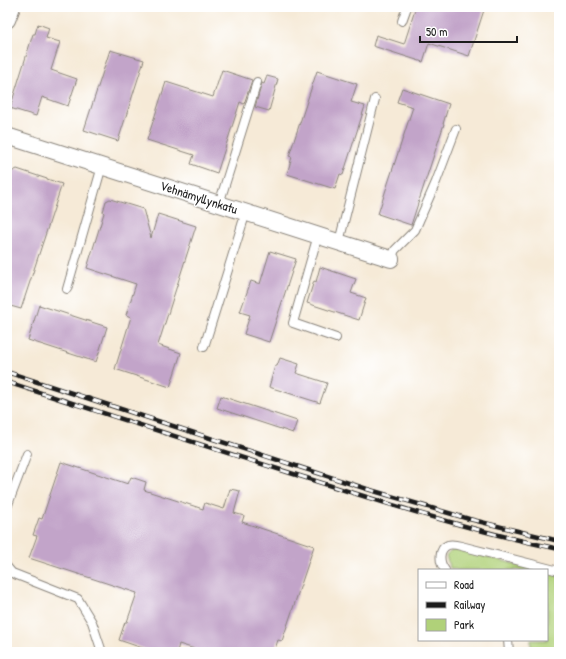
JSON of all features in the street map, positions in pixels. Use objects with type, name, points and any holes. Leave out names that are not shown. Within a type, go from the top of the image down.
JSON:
[{"type":"street","points":[[7,20],[12,7]]},
{"type":"street","name":"Vehnämyllynkatu","points":[[8,140],[102,166],[391,259]]},
{"type":"lane","points":[[402,21],[407,7]]},
{"type":"lane","points":[[219,204],[257,82]]},
{"type":"lane","points":[[338,242],[376,100]]},
{"type":"lane","points":[[391,259],[395,250],[415,230],[436,182],[456,129]]},
{"type":"lane","points":[[67,289],[102,166]]},
{"type":"lane","points":[[204,347],[246,212]]},
{"type":"lane","points":[[318,236],[293,323],[336,338]]},
{"type":"lane","points":[[7,507],[27,454]]},
{"type":"lane","points":[[444,569],[440,560],[441,554],[447,546],[453,545],[559,571]]},
{"type":"lane","points":[[7,567],[12,573],[78,599],[92,622],[102,652]]},
{"type":"lane","points":[[508,641],[508,652]]},
{"type":"green space","points":[[454,548],[534,569],[454,569],[450,568],[446,556]]},
{"type":"green space","points":[[548,572],[559,576],[559,652],[531,652],[531,641],[548,641]]},
{"type":"building","points":[[416,7],[485,7],[469,56],[429,43],[423,62],[373,46],[376,35],[404,44]]},
{"type":"building","points":[[38,24],[49,28],[46,38],[60,42],[51,70],[77,79],[68,106],[42,97],[36,116],[10,108],[33,34],[35,34]]},
{"type":"building","points":[[110,50],[144,60],[118,141],[84,130]]},
{"type":"building","points":[[222,70],[252,80],[244,104],[240,102],[217,173],[191,164],[194,155],[147,140],[166,82],[213,97]]},
{"type":"building","points":[[317,71],[357,84],[351,102],[365,106],[343,175],[340,174],[335,189],[287,174],[292,157],[289,156]]},
{"type":"building","points":[[267,76],[278,79],[269,111],[255,107],[262,83],[264,84]]},
{"type":"building","points":[[402,88],[449,104],[444,124],[411,225],[378,214],[413,107],[397,102]]},
{"type":"building","points":[[17,169],[62,184],[21,309],[7,305],[7,174]]},
{"type":"building","points":[[110,199],[143,209],[151,238],[158,214],[196,226],[158,345],[181,353],[170,387],[115,369],[131,317],[126,315],[136,284],[87,268],[104,213],[106,201]]},
{"type":"building","points":[[270,251],[296,259],[269,342],[244,334],[250,315],[240,312],[251,281],[260,284]]},
{"type":"building","points":[[320,267],[356,279],[351,293],[366,298],[359,320],[307,303],[314,281],[316,282]]},
{"type":"building","points":[[39,305],[107,327],[96,362],[28,340]]},
{"type":"building","points":[[280,358],[299,364],[296,373],[327,383],[320,403],[269,387],[275,366],[277,366]]},
{"type":"building","points":[[221,396],[297,421],[293,433],[217,408]]},
{"type":"building","points":[[61,462],[128,484],[131,477],[146,482],[144,490],[203,509],[205,503],[224,509],[230,489],[240,491],[234,513],[244,516],[242,522],[314,546],[282,641],[278,640],[274,652],[204,652],[179,644],[177,652],[154,652],[119,640],[137,593],[29,558],[37,536],[33,535],[39,518],[42,519]]},
{"type":"railway","points":[[7,372],[367,489],[469,519],[559,541]]},
{"type":"railway","points":[[7,382],[398,507],[494,534],[559,549]]}]
